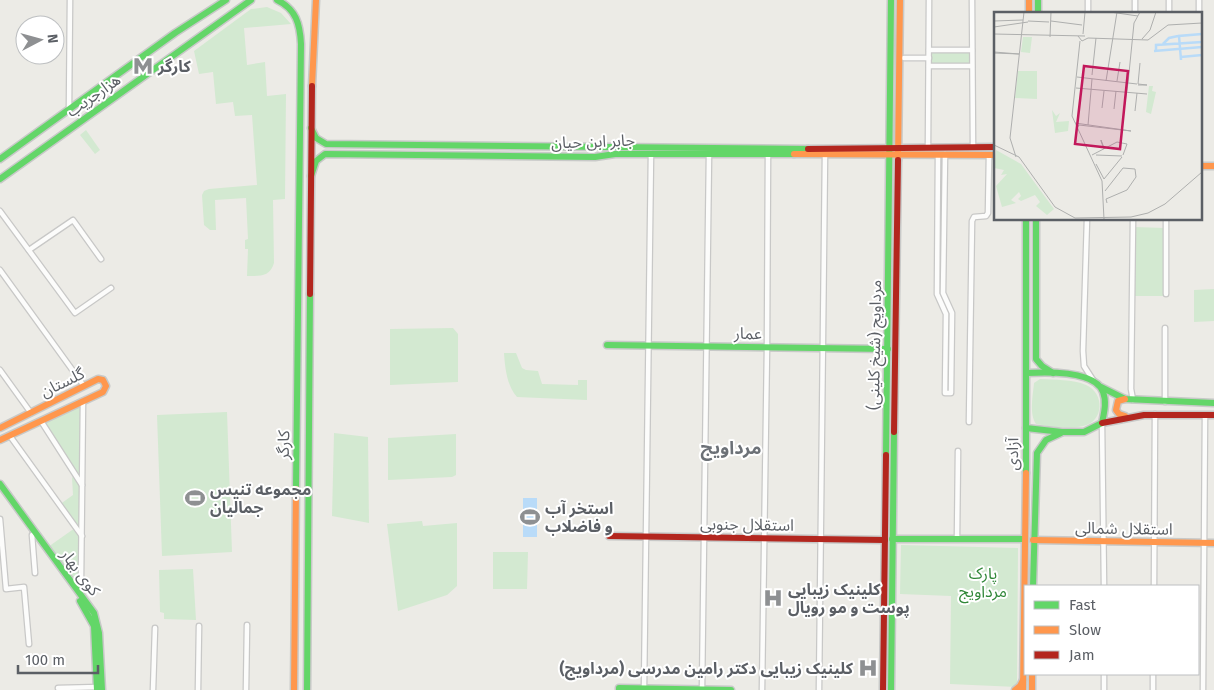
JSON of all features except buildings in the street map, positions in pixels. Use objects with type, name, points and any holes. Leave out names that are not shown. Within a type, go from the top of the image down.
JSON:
[{"type":"main road","points":[[0,159],[175,33],[226,0]]},
{"type":"main road","name":"هزارجریب","points":[[0,178],[251,0]]},
{"type":"main road","name":"کارگر","points":[[277,0],[289,6],[298,19],[301,44],[294,690]]},
{"type":"main road","name":"کارگر","points":[[307,690],[310,230],[312,86],[316,0]]},
{"type":"main road","name":"مرداویج (شیخ کلینی)","points":[[883,690],[891,0]]},
{"type":"main road","name":"مرداویج (شیخ کلینی)","points":[[891,690],[900,0]]},
{"type":"main road","points":[[892,22],[899,22]]},
{"type":"main road","points":[[300,85],[312,86]]},
{"type":"main road","points":[[312,128],[315,138],[321,143],[329,144],[326,150],[331,154]]},
{"type":"main road","name":"جابر ابن حیان","points":[[329,144],[467,144],[651,150],[898,152]]},
{"type":"main road","points":[[466,156],[467,144]]},
{"type":"main road","points":[[898,152],[928,147],[994,147]]},
{"type":"main road","name":"جابر ابن حیان","points":[[331,154],[595,157],[651,150],[709,154],[768,152]]},
{"type":"main road","points":[[898,152],[992,155]]},
{"type":"main road","points":[[311,176],[319,158],[325,154],[331,154]]},
{"type":"main road","points":[[299,184],[302,197],[303,234],[308,235],[310,230]]},
{"type":"main road","points":[[1026,220],[1036,220],[1036,359],[1042,366],[1054,373]]},
{"type":"main road","name":"آزادی","points":[[1023,690],[1027,373],[1026,220]]},
{"type":"main road","points":[[299,255],[304,251],[306,253],[307,279],[310,288]]},
{"type":"main road","name":"عمار","points":[[608,345],[888,349]]},
{"type":"main road","points":[[1027,373],[1087,376],[1101,387],[1124,398],[1133,400],[1214,403]]},
{"type":"main road","name":"گلستان","points":[[0,427],[84,386],[98,380],[104,380],[106,386],[103,392],[0,440]]},
{"type":"main road","points":[[1101,387],[1105,396],[1106,406],[1102,422]]},
{"type":"main road","points":[[1124,398],[1118,401],[1116,410],[1119,414],[1125,416]]},
{"type":"main road","points":[[1026,428],[1062,432],[1084,432],[1102,422],[1125,416],[1155,414],[1214,415]]},
{"type":"main road","name":"آزادی","points":[[1033,585],[1037,453],[1041,443],[1047,438],[1062,432]]},
{"type":"main road","name":"کوی بهار","points":[[0,484],[94,613],[99,633],[99,688]]},
{"type":"main road","name":"کوی بهار","points":[[0,490],[84,606],[94,626],[99,688]]},
{"type":"main road","name":"استقلال جنوبی","points":[[609,536],[884,540]]},
{"type":"main road","points":[[892,539],[1024,539]]},
{"type":"main road","name":"استقلال شمالی","points":[[1034,540],[1214,543]]},
{"type":"main road","points":[[1032,675],[1032,690]]},
{"type":"main road","points":[[1032,675],[1039,690]]},
{"type":"main road","points":[[1015,690],[1020,686],[1023,679]]},
{"type":"main road","points":[[619,689],[731,690]]},
{"type":"street","points":[[69,110],[70,0]]},
{"type":"street","points":[[928,147],[929,0]]},
{"type":"street","points":[[972,0],[973,147]]},
{"type":"street","points":[[929,50],[972,50]]},
{"type":"street","points":[[904,58],[929,58]]},
{"type":"street","points":[[929,66],[972,66]]},
{"type":"street","points":[[644,689],[651,150]]},
{"type":"street","points":[[762,690],[768,152]]},
{"type":"street","points":[[819,690],[825,152]]},
{"type":"street","points":[[702,690],[709,154]]},
{"type":"street","points":[[941,154],[943,293],[952,312],[951,393],[948,394],[945,392],[946,314],[937,294],[941,154]]},
{"type":"street","points":[[969,422],[972,221],[974,217],[986,216],[988,213],[992,155]]},
{"type":"street","points":[[0,211],[75,313],[111,288]]},
{"type":"street","points":[[29,250],[73,220],[101,259]]},
{"type":"street","points":[[1087,220],[1083,351],[1084,366],[1093,380]]},
{"type":"street","points":[[1133,220],[1131,389],[1133,400]]},
{"type":"street","points":[[1166,220],[1166,294]]},
{"type":"street","points":[[0,270],[84,386]]},
{"type":"street","points":[[1165,328],[1165,402]]},
{"type":"street","points":[[0,370],[31,413]]},
{"type":"street","points":[[82,581],[83,401]]},
{"type":"street","points":[[1154,585],[1155,414]]},
{"type":"street","points":[[1203,690],[1205,415]]},
{"type":"street","points":[[41,421],[82,485]]},
{"type":"street","points":[[1102,422],[1104,585]]},
{"type":"street","points":[[10,436],[82,537]]},
{"type":"street","points":[[958,451],[958,539]]},
{"type":"street","points":[[0,519],[6,589],[24,587],[29,644]]},
{"type":"street","points":[[32,535],[35,573]]},
{"type":"street","points":[[246,690],[247,625]]},
{"type":"street","points":[[198,690],[199,626]]},
{"type":"street","points":[[153,690],[155,628]]},
{"type":"street","points":[[1104,675],[1104,690]]},
{"type":"street","points":[[1153,675],[1153,690]]},
{"type":"street","points":[[58,688],[99,688]]},
{"type":"green space","points":[[267,7],[281,13],[291,24],[244,28],[247,65],[265,62],[267,96],[286,94],[285,199],[273,200],[274,263],[272,268],[264,275],[247,276],[248,249],[245,249],[245,240],[248,239],[246,198],[215,200],[216,230],[210,230],[204,225],[202,195],[204,191],[209,189],[257,185],[252,115],[235,116],[233,102],[216,104],[213,72],[199,74],[194,51],[251,9]]},
{"type":"green space","points":[[929,50],[972,50],[972,66],[929,66]]},
{"type":"green space","points":[[86,130],[100,150],[95,154],[80,135]]},
{"type":"green space","points":[[1135,227],[1164,228],[1164,296],[1135,296]]},
{"type":"green space","points":[[1214,289],[1214,321],[1194,322],[1194,290]]},
{"type":"green space","points":[[453,328],[458,334],[458,382],[390,385],[390,329]]},
{"type":"green space","points":[[504,353],[516,353],[522,368],[538,371],[542,384],[578,385],[578,380],[587,380],[587,400],[517,397],[509,382]]},
{"type":"green space","points":[[1040,379],[1075,382],[1092,389],[1099,400],[1100,407],[1095,419],[1078,427],[1036,424],[1032,410],[1032,399],[1034,383]]},
{"type":"green space","points":[[83,401],[82,593],[48,547],[75,528],[59,505],[73,495],[72,478],[74,475],[41,421]]},
{"type":"green space","points":[[227,412],[232,552],[162,556],[157,415]]},
{"type":"green space","points":[[334,433],[368,437],[369,523],[332,516]]},
{"type":"green space","points":[[456,434],[456,475],[452,477],[388,480],[388,438]]},
{"type":"green space","points":[[422,521],[423,526],[457,523],[457,586],[447,595],[398,611],[387,524]]},
{"type":"green space","name":"پارک مرداویج","points":[[901,545],[1018,548],[1017,687],[950,684],[951,596],[900,594]]},
{"type":"green space","points":[[493,552],[528,552],[527,589],[493,589]]},
{"type":"green space","points":[[193,569],[196,620],[164,619],[164,613],[160,612],[159,570]]},
{"type":"water","name":"استخر آب و فاضلاب","points":[[523,498],[537,498],[537,537],[523,537]]},
{"type":"traffic: fast","points":[[0,159],[175,33],[226,0]]},
{"type":"traffic: fast","points":[[0,179],[251,0]]},
{"type":"traffic: fast","points":[[277,0],[289,8],[296,18],[300,30],[301,44],[296,489]]},
{"type":"traffic: fast","points":[[886,455],[891,0]]},
{"type":"traffic: fast","points":[[1038,0],[1038,12]]},
{"type":"traffic: fast","points":[[311,128],[316,138],[326,144],[808,149]]},
{"type":"traffic: fast","points":[[311,176],[316,161],[325,154],[595,157],[615,154],[794,154]]},
{"type":"traffic: fast","points":[[1026,220],[1026,473]]},
{"type":"traffic: fast","points":[[1036,220],[1036,359],[1042,366],[1053,373]]},
{"type":"traffic: fast","points":[[307,690],[310,294]]},
{"type":"traffic: fast","points":[[607,345],[888,349]]},
{"type":"traffic: fast","points":[[1026,428],[1062,432],[1084,432],[1102,423],[1105,404],[1103,392],[1098,385],[1080,376],[1046,372],[1027,373]]},
{"type":"traffic: fast","points":[[1101,387],[1125,399],[1214,403]]},
{"type":"traffic: fast","points":[[891,690],[894,432]]},
{"type":"traffic: fast","points":[[1033,585],[1037,453],[1046,440],[1061,433]]},
{"type":"traffic: fast","points":[[0,484],[94,613],[99,633],[102,690]]},
{"type":"traffic: fast","points":[[892,539],[1024,539]]},
{"type":"traffic: fast","points":[[80,601],[94,626],[97,690]]},
{"type":"traffic: fast","points":[[619,690],[619,688],[731,690]]},
{"type":"traffic: slow","points":[[312,86],[316,0]]},
{"type":"traffic: slow","points":[[898,160],[900,0]]},
{"type":"traffic: slow","points":[[1029,0],[1029,12]]},
{"type":"traffic: slow","points":[[794,154],[994,155]]},
{"type":"traffic: slow","points":[[1202,166],[1214,166]]},
{"type":"traffic: slow","points":[[0,428],[98,379],[103,380],[106,386],[103,392],[0,440]]},
{"type":"traffic: slow","points":[[1125,399],[1118,401],[1116,410],[1119,414],[1125,416]]},
{"type":"traffic: slow","points":[[1024,585],[1026,473]]},
{"type":"traffic: slow","points":[[294,690],[296,489]]},
{"type":"traffic: slow","points":[[1033,540],[1214,543]]},
{"type":"traffic: slow","points":[[1023,690],[1024,618]]},
{"type":"traffic: slow","points":[[1032,675],[1032,690]]},
{"type":"traffic: slow","points":[[1015,690],[1023,680]]},
{"type":"traffic: jam","points":[[310,294],[312,86]]},
{"type":"traffic: jam","points":[[808,149],[994,147]]},
{"type":"traffic: jam","points":[[894,432],[898,160]]},
{"type":"traffic: jam","points":[[1102,423],[1144,415],[1214,415]]},
{"type":"traffic: jam","points":[[883,690],[886,455]]},
{"type":"traffic: jam","points":[[609,536],[885,540]]},
{"type":"place","name":"کارگر","points":[[143,66]]},
{"type":"place","name":"مجموعه تنیس جمالیان","points":[[195,498]]},
{"type":"place","name":"استخر آب و فاضلاب","points":[[530,517]]},
{"type":"place","name":"کلینیک زیبایی پوست و مو رویال","points":[[773,598]]},
{"type":"place","name":"کلینیک زیبایی دکتر رامین مدرسی (مرداویج)","points":[[868,668]]},
{"type":"district","name":"مرداویج","points":[[731,448]]}]
